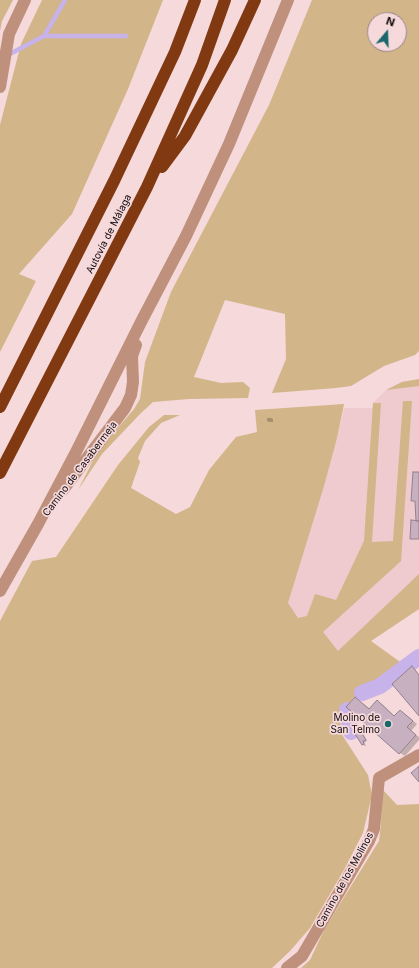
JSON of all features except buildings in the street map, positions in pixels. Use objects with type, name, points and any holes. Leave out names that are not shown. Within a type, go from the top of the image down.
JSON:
[{"type":"highway","name":"Autovía de Málaga","points":[[0,407],[114,181],[175,52],[195,0]]},
{"type":"highway","name":"Autovía de Málaga","points":[[0,472],[147,187],[202,65],[225,0]]},
{"type":"highway","points":[[147,187],[185,136],[232,50],[255,0]]},
{"type":"street","points":[[1,84],[9,34],[25,0]]},
{"type":"street","points":[[144,317],[186,236],[225,151],[288,0]]},
{"type":"street","name":"Camino de Casabermeja","points":[[38,524],[125,408],[131,395],[133,382],[132,356],[147,320],[144,317]]},
{"type":"street","name":"Camino de Casabermeja","points":[[38,524],[144,317]]},
{"type":"street","points":[[0,591],[38,524]]},
{"type":"street","name":"Camino de los Molinos","points":[[287,968],[302,956],[369,841],[374,829],[379,778],[419,756]]},
{"type":"shaded area","points":[[0,0],[13,0],[2,21],[0,31]]},
{"type":"shaded area","points":[[42,0],[163,0],[128,89],[72,214],[19,274],[36,281],[0,352],[0,125],[21,44]]},
{"type":"shaded area","points":[[312,0],[419,0],[419,351],[415,355],[384,366],[351,386],[272,393],[286,359],[285,314],[225,300],[194,377],[221,383],[243,382],[250,388],[248,398],[189,399],[153,402],[102,454],[78,490],[98,451],[134,409],[140,399],[145,362],[171,292],[269,105]]},
{"type":"shaded area","points":[[419,379],[419,609],[304,685],[288,603],[337,438],[344,408],[373,408],[373,403],[386,390],[402,382]]},
{"type":"shaded area","points":[[419,379],[419,386],[386,390],[402,382]]},
{"type":"shaded area","points":[[403,401],[412,401],[401,561],[323,632],[338,651],[419,574],[419,609],[371,641],[403,664],[379,682],[359,691],[346,707],[339,730],[368,775],[372,795],[363,833],[344,870],[310,928],[290,951],[272,968],[0,968],[0,621],[32,561],[56,557],[118,465],[149,427],[164,415],[180,415],[161,423],[145,441],[138,458],[140,462],[131,488],[176,514],[190,507],[209,470],[236,437],[257,432],[255,410],[344,404],[337,438],[324,486],[288,603],[298,618],[307,616],[315,594],[336,600],[364,541],[373,403],[381,403],[372,542],[393,541]]},
{"type":"shaded area","points":[[382,789],[397,805],[419,804],[419,968],[301,968],[310,960],[325,928],[379,841]]},
{"type":"waterway","points":[[6,56],[44,36],[65,0]]},
{"type":"waterway","points":[[44,36],[126,36]]},
{"type":"waterway","points":[[362,693],[380,686],[419,657]]},
{"type":"waterway","points":[[347,710],[351,732]]},
{"type":"place","name":"Molino de San Telmo","points":[[388,724]]}]
